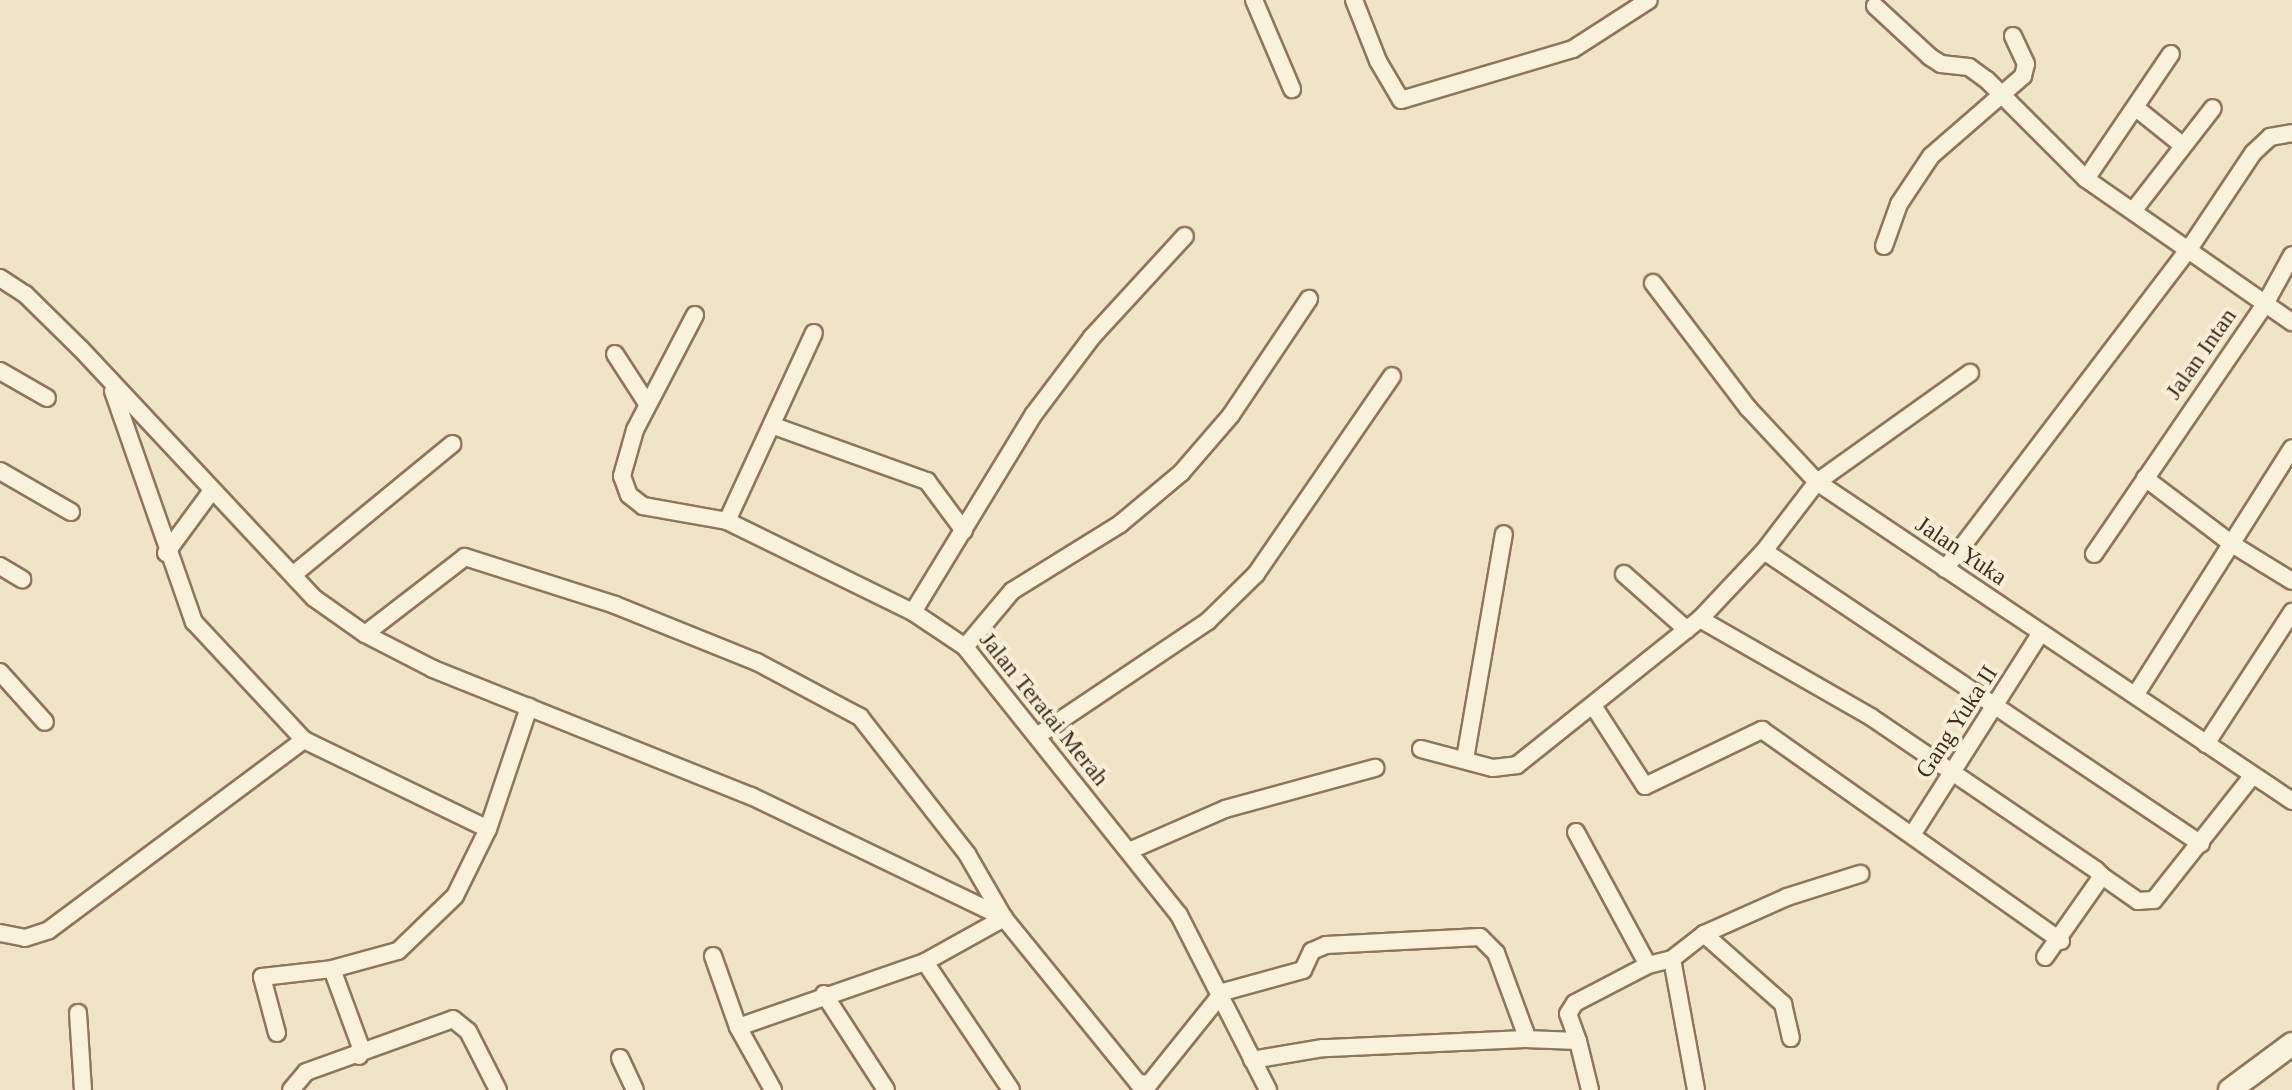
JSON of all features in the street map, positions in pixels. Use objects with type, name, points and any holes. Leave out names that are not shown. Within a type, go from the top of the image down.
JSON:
[{"type":"street","points":[[1254,0],[1292,89]]},
{"type":"street","points":[[1354,0],[1378,61],[1401,100],[1573,49],[1649,0]]},
{"type":"street","points":[[1875,6],[1930,57],[1941,64],[1969,67],[2086,179],[2189,249],[2264,306],[2292,322]]},
{"type":"street","points":[[1884,246],[1914,176],[1940,147],[2002,96],[2026,70],[2013,36]]},
{"type":"street","points":[[2086,179],[2171,54]]},
{"type":"street","points":[[2136,108],[2181,144]]},
{"type":"street","points":[[2133,211],[2181,144],[2213,108]]},
{"type":"street","points":[[1945,569],[2189,249],[2253,153],[2270,137],[2292,133]]},
{"type":"street","points":[[913,612],[1044,401],[1092,337],[1185,236]]},
{"type":"street","name":"Jalan Intan","points":[[2094,554],[2264,306],[2292,255]]},
{"type":"street","points":[[0,278],[25,294],[314,598],[365,634],[529,707],[751,796],[1004,918]]},
{"type":"street","name":"Jalan Yuka","points":[[1653,283],[1748,408],[1817,482],[2253,775],[2289,792]]},
{"type":"street","points":[[965,647],[1012,591],[1120,524],[1181,473],[1231,415],[1309,299]]},
{"type":"street","points":[[615,354],[646,402],[695,315]]},
{"type":"street","points":[[727,521],[774,426],[814,333]]},
{"type":"street","points":[[0,371],[47,398]]},
{"type":"street","points":[[1421,749],[1493,768],[1517,765],[1594,707],[1694,624],[1764,551],[1817,482],[1970,373]]},
{"type":"street","points":[[1037,736],[1208,621],[1256,574],[1392,376]]},
{"type":"street","points":[[111,384],[166,553],[194,622],[304,740],[488,829]]},
{"type":"street","name":"Jalan Teratai Merah","points":[[646,402],[622,476],[629,495],[643,506],[727,521],[913,612],[965,647],[1179,915],[1223,992],[1268,1090]]},
{"type":"street","points":[[774,426],[927,481],[964,531]]},
{"type":"street","points":[[294,574],[452,444]]},
{"type":"street","points":[[2136,694],[2292,448]]},
{"type":"street","points":[[0,471],[71,512]]},
{"type":"street","points":[[2145,478],[2232,544],[2292,581]]},
{"type":"street","points":[[166,553],[211,492]]},
{"type":"street","points":[[1465,759],[1504,534]]},
{"type":"street","points":[[1764,551],[1998,705],[2201,844]]},
{"type":"street","points":[[365,634],[465,557],[615,605],[757,662],[860,717],[967,854],[1004,918],[1144,1085],[1223,992],[1303,970],[1312,951],[1326,945],[1480,937],[1496,953],[1525,1039]]},
{"type":"street","points":[[0,566],[22,579]]},
{"type":"street","points":[[1624,574],[1694,624],[1808,678],[1954,773],[2145,904],[2164,893],[2253,775]]},
{"type":"street","points":[[2206,744],[2292,612]]},
{"type":"street","name":"Gang Yuka II","points":[[1912,835],[1998,705],[2040,634]]},
{"type":"street","points":[[0,672],[45,722]]},
{"type":"street","points":[[277,1033],[260,985],[262,977],[332,969],[398,951],[411,942],[455,896],[488,829],[529,707]]},
{"type":"street","points":[[1594,707],[1645,786],[1660,783],[1762,730],[2061,941]]},
{"type":"street","points":[[0,933],[25,938],[49,930],[304,740]]},
{"type":"street","points":[[1129,851],[1225,809],[1375,768]]},
{"type":"street","points":[[1576,832],[1648,965]]},
{"type":"street","points":[[1590,1090],[1568,1007],[1648,965],[1672,959],[1704,934],[1787,897],[1860,874]]},
{"type":"street","points":[[2045,957],[2061,941],[2102,876]]},
{"type":"street","points":[[738,1027],[824,994],[925,962],[1004,918]]},
{"type":"street","points":[[1704,934],[1783,1004],[1791,1038]]},
{"type":"street","points":[[713,956],[738,1027],[773,1090]]},
{"type":"street","points":[[1672,959],[1696,1090]]},
{"type":"street","points":[[925,962],[1011,1090]]},
{"type":"street","points":[[332,969],[360,1045],[359,1056]]},
{"type":"street","points":[[824,994],[886,1090]]},
{"type":"street","points":[[78,1013],[83,1090]]},
{"type":"street","points":[[291,1090],[306,1072],[359,1056],[453,1019],[468,1031],[498,1090]]},
{"type":"street","points":[[1252,1060],[1410,1041],[1578,1041]]},
{"type":"street","points":[[2230,1090],[2292,1044]]},
{"type":"street","points":[[620,1058],[635,1090]]}]
